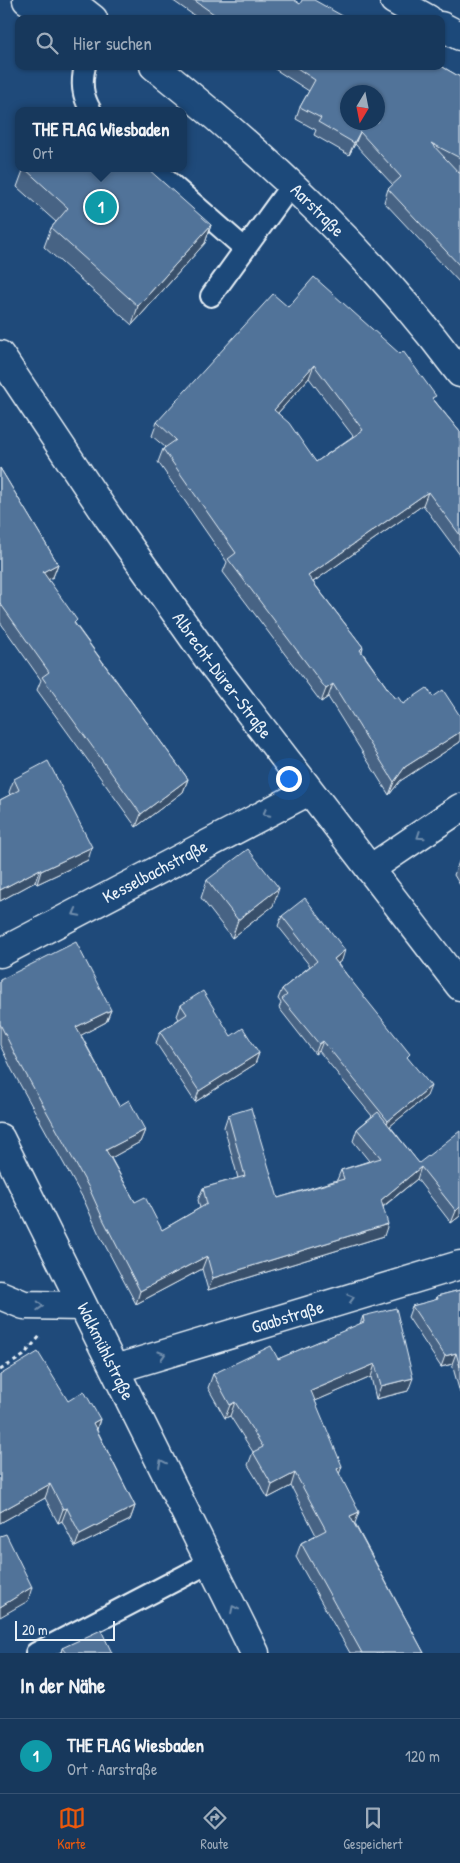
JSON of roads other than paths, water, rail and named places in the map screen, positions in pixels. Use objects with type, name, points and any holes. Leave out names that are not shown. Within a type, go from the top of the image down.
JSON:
[{"type":"street","points":[[27,0],[57,15]]},
{"type":"street","points":[[69,0],[88,15]]},
{"type":"street","points":[[394,0],[421,15]]},
{"type":"street","points":[[445,28],[460,36]]},
{"type":"street","name":"Aarstraße","points":[[159,70],[225,123],[292,184],[396,294],[460,373]]},
{"type":"street","name":"Albrecht-Dürer-Straße","points":[[0,355],[55,439],[184,625],[309,791],[460,986]]},
{"type":"street","name":"Kesselbachstraße","points":[[0,953],[309,791]]},
{"type":"street","points":[[370,870],[460,808]]},
{"type":"street","name":"Walkmühlstraße","points":[[0,1138],[82,1306],[116,1368],[255,1653]]},
{"type":"street","name":"Gaabstraße","points":[[116,1368],[460,1265]]},
{"type":"street","points":[[0,1295],[24,1305],[82,1306]]},
{"type":"lane","points":[[84,70],[81,81],[85,100],[89,107]]},
{"type":"lane","points":[[158,172],[244,248]]},
{"type":"lane","points":[[211,296],[292,184]]},
{"type":"lane","points":[[36,1653],[211,1562]]},
{"type":"place","name":"THE FLAG Wiesbaden","points":[[101,207]]}]
